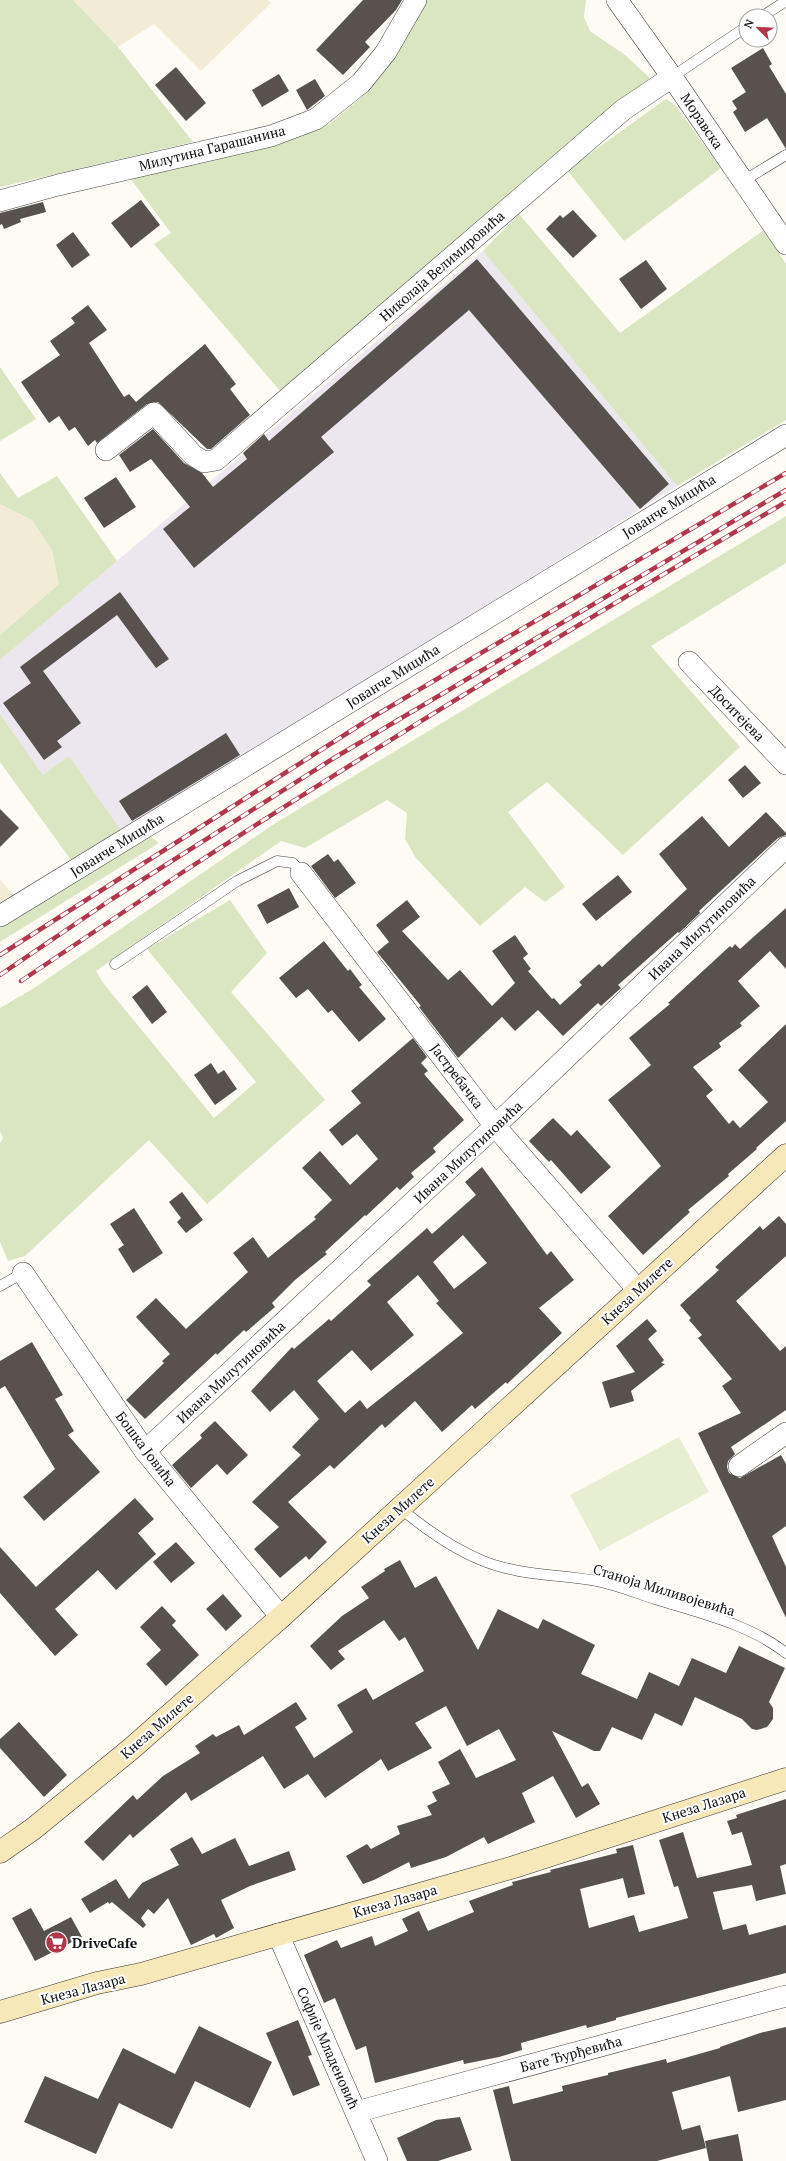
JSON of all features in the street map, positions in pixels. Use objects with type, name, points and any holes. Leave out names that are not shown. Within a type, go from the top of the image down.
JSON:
[{"type":"main road","name":"Кнеза Милете","points":[[0,1852],[33,1829],[131,1749],[281,1617],[786,1155]]},
{"type":"main road","name":"Кнеза Лазара","points":[[0,2012],[97,1983],[141,1974],[514,1867],[786,1779]]},
{"type":"street","name":"Милутина Гарашанина","points":[[0,201],[58,185],[271,136],[316,119],[361,83],[386,52],[416,0]]},
{"type":"street","name":"Моравска","points":[[616,0],[672,77],[786,244]]},
{"type":"street","name":"Николаја Велимировића","points":[[106,450],[154,413],[193,455],[204,462],[216,460],[623,110],[672,77]]},
{"type":"street","name":"Јованче Мицића","points":[[0,916],[786,434]]},
{"type":"street","name":"Доситејева","points":[[689,662],[786,764]]},
{"type":"street","name":"Ивана Милутиновића","points":[[145,1451],[495,1126],[786,847]]},
{"type":"street","name":"Јастребачка","points":[[301,873],[495,1126],[638,1290]]},
{"type":"street","name":"Бошка Јовића","points":[[23,1272],[145,1451],[281,1617]]},
{"type":"street","points":[[740,1466],[786,1433]]},
{"type":"street","name":"Софије Младеновић","points":[[278,1934],[377,2161]]},
{"type":"street","name":"Бате Ђурђевића","points":[[356,2112],[786,1996]]},
{"type":"lane","points":[[775,8],[786,1]]},
{"type":"lane","points":[[672,77],[738,33]]},
{"type":"lane","points":[[743,181],[786,155]]},
{"type":"lane","points":[[115,964],[237,881],[277,861],[293,862],[301,873]]},
{"type":"lane","points":[[0,1286],[23,1272]]},
{"type":"lane","name":"Станоја Миливојевића","points":[[400,1508],[423,1528],[480,1560],[504,1568],[542,1575],[597,1581],[721,1619],[770,1641],[786,1653]]},
{"type":"shaded area","points":[[73,0],[268,0],[271,3],[201,71],[154,24],[118,47]]},
{"type":"shaded area","points":[[483,251],[677,486],[123,833],[69,756],[43,775],[0,714],[0,660]]},
{"type":"shaded area","points":[[0,504],[32,520],[52,550],[59,584],[0,635]]},
{"type":"shaded area","points":[[0,879],[15,897],[0,906]]},
{"type":"green space","points":[[0,0],[73,0],[118,47],[193,142],[0,187]]},
{"type":"green space","points":[[426,0],[586,0],[584,17],[590,31],[625,55],[650,78],[281,392],[154,244],[171,233],[130,178],[208,162],[286,142],[331,123],[362,97],[387,68]]},
{"type":"green space","points":[[666,99],[675,105],[721,168],[624,241],[567,170]]},
{"type":"green space","points":[[519,214],[620,333],[764,230],[786,264],[786,420],[677,486],[483,251]]},
{"type":"green space","points":[[0,367],[36,419],[0,441]]},
{"type":"green space","points":[[0,473],[18,498],[57,476],[117,561],[0,660],[0,635],[59,584],[52,550],[32,520],[0,504]]},
{"type":"green space","points":[[786,516],[786,563],[651,646],[740,747],[623,855],[547,782],[508,812],[565,887],[545,902],[525,887],[480,926],[416,858],[405,839],[407,813],[387,800],[305,848],[281,841],[96,971],[104,984],[214,1118],[256,1082],[147,949],[230,900],[267,953],[231,992],[325,1100],[207,1204],[149,1140],[25,1256],[8,1261],[0,1242],[0,1143],[3,1138],[0,1131],[0,1008],[34,988],[274,824]]},
{"type":"green space","points":[[0,714],[43,775],[69,756],[123,833],[71,860],[0,762]]},
{"type":"green space","points":[[151,837],[159,843],[0,942],[0,924]]},
{"type":"green space","points":[[679,1437],[709,1492],[600,1551],[570,1495]]},
{"type":"building","points":[[363,0],[402,0],[396,10],[365,42],[370,47],[343,75],[316,50]]},
{"type":"building","points":[[763,48],[772,64],[769,66],[786,94],[786,149],[767,118],[745,132],[733,112],[737,109],[732,101],[746,92],[731,68]]},
{"type":"building","points":[[176,67],[206,103],[186,121],[155,85]]},
{"type":"building","points":[[279,74],[289,91],[262,107],[252,90]]},
{"type":"building","points":[[315,79],[325,96],[307,110],[296,90]]},
{"type":"building","points":[[141,200],[160,225],[131,248],[111,223]]},
{"type":"building","points":[[43,202],[46,212],[20,219],[21,222],[4,229],[2,224],[0,225],[0,213]]},
{"type":"building","points":[[573,210],[597,236],[573,258],[546,229],[560,215],[563,218]]},
{"type":"building","points":[[73,232],[90,255],[72,268],[56,245]]},
{"type":"building","points":[[477,259],[669,484],[640,509],[469,310],[321,437],[334,452],[194,568],[163,529],[190,507],[151,459],[130,472],[119,455],[153,429],[184,463],[202,473],[213,487],[247,459],[243,453],[264,434],[269,441]]},
{"type":"building","points":[[646,260],[667,289],[641,309],[619,279]]},
{"type":"building","points":[[88,305],[107,330],[89,343],[124,397],[129,394],[136,402],[205,344],[236,384],[230,389],[250,415],[211,449],[207,449],[158,402],[147,404],[97,443],[95,440],[88,446],[75,427],[69,431],[59,416],[49,423],[21,382],[60,355],[50,341],[75,323],[71,318]]},
{"type":"building","points":[[116,477],[136,507],[104,528],[84,498]]},
{"type":"building","points":[[120,592],[169,659],[156,668],[117,615],[43,671],[81,723],[57,741],[62,747],[44,760],[3,703],[31,683],[20,667]]},
{"type":"building","points":[[226,733],[240,755],[132,821],[119,801]]},
{"type":"building","points":[[745,765],[761,783],[743,798],[728,780]]},
{"type":"building","points":[[0,809],[19,828],[0,847]]},
{"type":"building","points":[[766,812],[786,833],[786,835],[778,838],[699,911],[700,913],[679,933],[678,932],[618,985],[621,988],[601,1006],[598,1003],[563,1036],[538,1010],[515,1031],[502,1017],[458,1058],[419,1007],[421,1006],[377,952],[389,942],[376,925],[407,900],[420,917],[402,931],[448,980],[460,970],[492,1006],[515,983],[492,951],[515,935],[528,954],[523,958],[531,969],[528,971],[552,999],[554,998],[560,1005],[582,985],[579,982],[599,964],[602,967],[687,889],[659,854],[702,816],[729,847]]},
{"type":"building","points":[[328,854],[334,862],[338,859],[356,883],[335,898],[311,866]]},
{"type":"building","points":[[618,875],[632,892],[596,921],[582,904]]},
{"type":"building","points":[[289,888],[299,907],[267,924],[257,905]]},
{"type":"building","points":[[786,908],[786,969],[770,951],[738,981],[760,1006],[740,1023],[742,1026],[719,1043],[721,1047],[693,1067],[713,1090],[706,1096],[729,1124],[733,1120],[740,1128],[768,1102],[738,1070],[786,1024],[786,1121],[728,1174],[729,1176],[688,1210],[690,1212],[643,1255],[608,1216],[661,1166],[608,1100],[651,1065],[629,1038],[670,1004],[668,1003],[730,946],[732,948],[735,944],[740,949]]},
{"type":"building","points":[[324,941],[348,971],[350,969],[362,985],[359,987],[386,1019],[359,1042],[332,1010],[328,1013],[308,989],[296,998],[279,978]]},
{"type":"building","points":[[147,985],[167,1012],[152,1024],[132,997]]},
{"type":"building","points":[[413,1038],[427,1057],[421,1063],[428,1071],[424,1074],[464,1120],[433,1148],[436,1152],[411,1173],[414,1177],[400,1190],[397,1187],[366,1216],[365,1215],[325,1252],[327,1254],[295,1280],[272,1303],[275,1307],[246,1332],[244,1330],[217,1355],[216,1353],[145,1419],[126,1400],[164,1363],[162,1361],[170,1354],[136,1317],[156,1298],[186,1329],[248,1272],[233,1253],[253,1237],[268,1258],[316,1219],[314,1217],[332,1200],[302,1168],[320,1151],[350,1185],[378,1159],[357,1134],[342,1146],[329,1130],[361,1103],[351,1091]]},
{"type":"building","points":[[211,1063],[218,1074],[224,1070],[237,1089],[215,1105],[194,1075]]},
{"type":"building","points":[[553,1118],[571,1136],[577,1130],[611,1167],[581,1194],[551,1160],[549,1162],[529,1141]]},
{"type":"building","points":[[482,1167],[547,1255],[551,1251],[574,1280],[539,1308],[562,1333],[507,1384],[506,1382],[475,1409],[472,1405],[442,1432],[415,1401],[385,1428],[382,1424],[334,1469],[330,1465],[288,1502],[327,1542],[309,1560],[306,1556],[280,1578],[254,1549],[279,1527],[252,1502],[301,1455],[292,1447],[319,1419],[294,1390],[270,1412],[251,1391],[292,1347],[294,1349],[329,1319],[331,1321],[371,1285],[367,1281],[427,1228],[432,1234],[476,1195],[465,1182]],"holes":[[[463,1235],[487,1263],[454,1289],[433,1262]],[[418,1275],[439,1301],[436,1303],[463,1333],[367,1409],[360,1400],[345,1413],[317,1381],[352,1350],[371,1371],[414,1335],[387,1302]]]},
{"type":"building","points":[[182,1192],[203,1220],[186,1233],[177,1222],[181,1218],[169,1202]]},
{"type":"building","points":[[134,1208],[163,1253],[133,1273],[118,1249],[124,1245],[110,1224]]},
{"type":"building","points":[[779,1216],[786,1224],[786,1256],[736,1301],[780,1351],[786,1346],[786,1410],[731,1447],[735,1454],[728,1461],[727,1467],[729,1473],[740,1478],[781,1455],[786,1464],[786,1526],[772,1536],[786,1567],[786,1618],[698,1433],[741,1413],[722,1386],[732,1379],[698,1338],[702,1335],[689,1320],[691,1318],[680,1305],[719,1270],[715,1267],[760,1226],[763,1230]]},
{"type":"building","points":[[647,1319],[657,1331],[648,1339],[664,1360],[661,1363],[665,1364],[631,1391],[634,1401],[610,1408],[602,1382],[635,1372],[616,1346]]},
{"type":"building","points":[[32,1342],[63,1395],[55,1399],[74,1431],[68,1435],[100,1472],[44,1521],[23,1497],[55,1469],[5,1386],[0,1389],[0,1361]]},
{"type":"building","points":[[215,1421],[248,1455],[227,1475],[217,1464],[191,1488],[172,1465],[202,1438],[200,1435]]},
{"type":"building","points":[[135,1498],[154,1519],[138,1533],[156,1554],[116,1590],[98,1570],[55,1609],[78,1635],[55,1656],[0,1593],[0,1547],[36,1587]]},
{"type":"building","points":[[176,1542],[195,1563],[171,1583],[153,1562]]},
{"type":"building","points":[[400,1560],[415,1588],[436,1576],[478,1650],[498,1609],[538,1629],[543,1619],[595,1645],[581,1674],[637,1699],[649,1672],[679,1686],[692,1658],[726,1673],[739,1646],[785,1668],[769,1702],[773,1708],[773,1719],[767,1727],[757,1730],[752,1729],[742,1719],[695,1697],[682,1726],[655,1713],[642,1740],[612,1727],[600,1751],[594,1751],[552,1731],[582,1787],[588,1783],[600,1804],[576,1818],[553,1776],[522,1793],[535,1822],[488,1844],[484,1837],[446,1857],[411,1868],[409,1862],[363,1884],[346,1856],[367,1844],[371,1849],[400,1834],[397,1826],[432,1815],[427,1806],[437,1801],[432,1792],[450,1784],[438,1762],[460,1749],[476,1778],[516,1760],[499,1729],[467,1746],[446,1706],[415,1723],[432,1748],[388,1771],[381,1759],[325,1798],[308,1774],[284,1789],[263,1756],[191,1801],[186,1792],[133,1838],[130,1834],[103,1861],[84,1842],[133,1795],[137,1800],[163,1776],[200,1753],[195,1746],[213,1734],[216,1737],[239,1725],[244,1735],[296,1702],[307,1719],[295,1727],[314,1758],[353,1732],[337,1705],[366,1688],[373,1700],[424,1671],[405,1637],[399,1641],[384,1620],[338,1651],[345,1659],[331,1670],[310,1646],[342,1616],[369,1598],[361,1587],[385,1571],[384,1569]]},
{"type":"building","points":[[223,1594],[242,1616],[226,1631],[206,1609]]},
{"type":"building","points":[[162,1606],[176,1621],[172,1625],[199,1655],[166,1686],[146,1664],[161,1650],[140,1627]]},
{"type":"building","points":[[19,1722],[67,1775],[44,1797],[0,1748],[0,1739]]},
{"type":"building","points":[[786,1799],[786,1864],[780,1866],[786,1894],[756,1901],[752,1885],[713,1892],[723,1930],[746,1924],[749,1935],[786,1925],[786,1973],[616,2018],[616,2020],[587,2028],[586,2025],[521,2043],[522,2050],[499,2057],[464,2064],[463,2060],[375,2083],[366,2046],[356,2050],[335,1998],[324,2003],[304,1955],[337,1940],[341,1948],[372,1936],[375,1946],[408,1931],[402,1919],[419,1911],[428,1931],[474,1912],[469,1901],[513,1885],[512,1882],[551,1872],[550,1870],[617,1853],[616,1849],[633,1845],[645,1894],[628,1898],[623,1878],[580,1889],[589,1928],[634,1915],[639,1932],[688,1918],[678,1886],[674,1887],[659,1840],[683,1832],[697,1878],[752,1865],[742,1832],[732,1835],[727,1821],[737,1818],[736,1815]]},
{"type":"building","points":[[192,1837],[202,1854],[235,1838],[249,1866],[289,1851],[296,1870],[250,1886],[221,1900],[234,1928],[216,1938],[214,1934],[191,1945],[168,1898],[154,1914],[148,1909],[141,1918],[146,1925],[143,1928],[112,1902],[109,1904],[108,1902],[90,1913],[81,1899],[116,1879],[129,1899],[142,1883],[179,1865],[170,1849]]},
{"type":"building","points":[[31,1908],[44,1931],[71,1917],[82,1937],[35,1961],[12,1918]]},
{"type":"building","points":[[298,2020],[312,2055],[308,2056],[320,2085],[293,2096],[266,2033]]},
{"type":"building","points":[[199,2026],[272,2062],[250,2108],[195,2081],[172,2129],[119,2103],[96,2154],[24,2122],[45,2076],[98,2099],[123,2048],[175,2074]]},
{"type":"building","points":[[786,2027],[786,2100],[738,2112],[730,2076],[672,2092],[682,2130],[700,2125],[706,2148],[657,2161],[511,2161],[493,2090],[509,2086],[513,2104],[563,2091],[562,2086],[608,2075],[608,2073],[666,2059],[667,2063],[720,2048],[760,2033]]},
{"type":"building","points":[[460,2117],[472,2150],[438,2161],[407,2161],[397,2138],[436,2120]]},
{"type":"building","points":[[738,2134],[743,2161],[709,2161],[705,2141]]},
{"type":"railway","points":[[0,955],[371,718],[786,473]]},
{"type":"railway","points":[[0,975],[112,899],[334,758],[786,490]]},
{"type":"railway","points":[[21,981],[183,872],[332,776],[558,637],[786,502]]},
{"type":"place","name":"DriveCafe","points":[[56,1943]]}]
